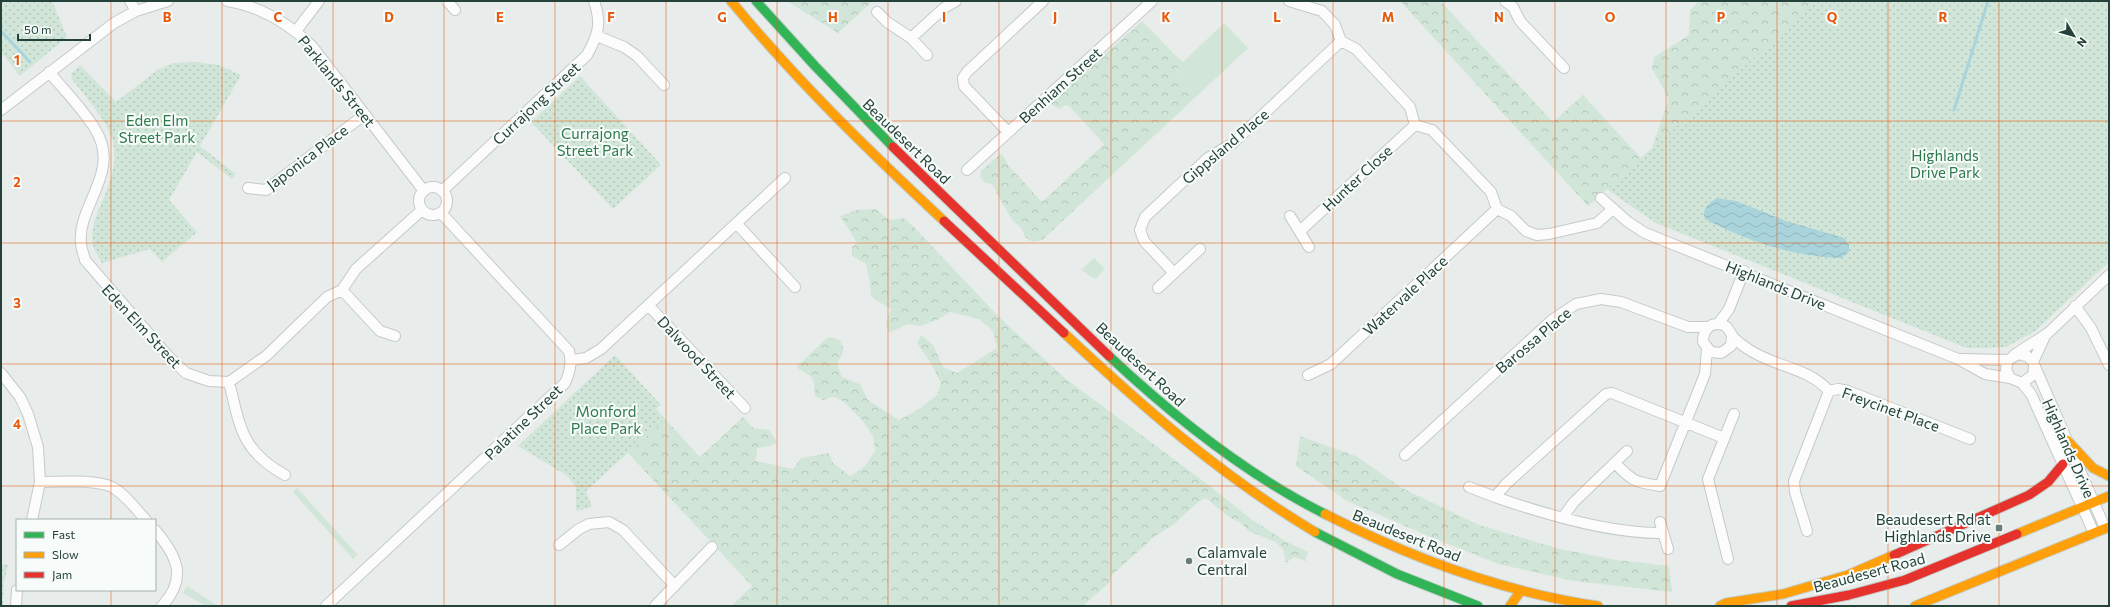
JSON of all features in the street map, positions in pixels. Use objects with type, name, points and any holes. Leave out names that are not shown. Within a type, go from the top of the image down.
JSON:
[{"type":"main road","name":"Beaudesert Road","points":[[731,1],[805,85],[868,149],[1128,392],[1180,438],[1254,494],[1314,532],[1392,573],[1473,605]]},
{"type":"main road","name":"Beaudesert Road","points":[[756,1],[861,117],[1126,371],[1197,432],[1248,470],[1324,516],[1428,560],[1523,592],[1598,606]]},
{"type":"main road","points":[[2068,440],[2093,468],[2109,476]]},
{"type":"main road","points":[[1720,606],[1726,603],[1783,594],[1848,575],[2029,495],[2048,482],[2063,464]]},
{"type":"main road","name":"Beaudesert Road","points":[[1791,606],[1849,595],[1905,580],[2109,496]]},
{"type":"main road","points":[[1915,606],[2107,528]]},
{"type":"main road","points":[[1510,606],[1523,592]]},
{"type":"main road","points":[[1521,606],[1523,592]]},
{"type":"street","points":[[130,1],[136,11]]},
{"type":"street","points":[[1,110],[114,22],[136,11],[168,1]]},
{"type":"street","name":"Parklands Street","points":[[227,1],[241,3],[269,15],[296,31],[312,46],[424,191]]},
{"type":"street","points":[[296,31],[320,1]]},
{"type":"street","points":[[447,1],[455,10]]},
{"type":"street","name":"Currajong Street","points":[[442,191],[587,55],[597,36],[598,13],[594,1]]},
{"type":"street","points":[[1008,132],[964,86],[964,78],[967,72],[1044,1]]},
{"type":"street","name":"Benhiam Street","points":[[967,170],[1152,1]]},
{"type":"street","points":[[1289,1],[1322,11],[1335,25],[1341,41],[1356,49],[1410,107],[1415,125],[1432,130],[1491,192],[1497,209],[1511,216],[1526,231],[1537,234],[1549,234],[1597,223],[1613,209]]},
{"type":"street","points":[[911,38],[951,2]]},
{"type":"street","points":[[1513,3],[1520,21],[1564,68]]},
{"type":"street","points":[[877,12],[887,22],[911,38],[927,55]]},
{"type":"street","points":[[597,36],[624,47],[636,56],[664,85]]},
{"type":"street","name":"Gippsland Place","points":[[1174,274],[1144,241],[1140,230],[1145,217],[1208,158],[1233,143],[1341,41]]},
{"type":"street","name":"Eden Elm Street","points":[[49,72],[95,129],[102,144],[104,161],[101,178],[84,222],[80,242],[85,260],[168,356],[186,373],[209,381],[229,382]]},
{"type":"street","name":"Japonica Place","points":[[248,188],[266,190],[364,115]]},
{"type":"street","name":"Hunter Close","points":[[1300,231],[1415,125]]},
{"type":"street","points":[[441,213],[564,344],[569,351],[572,360],[591,357],[649,306],[786,178]]},
{"type":"street","points":[[431,188],[442,191],[447,201],[445,208],[441,213],[429,215],[422,210],[419,204],[420,198],[424,191],[431,188]]},
{"type":"street","name":"Highlands Drive","points":[[1601,198],[1645,233],[1744,271],[1958,359],[1985,374],[2010,378]]},
{"type":"street","name":"Watervale Place","points":[[1308,375],[1331,364],[1497,209]]},
{"type":"street","points":[[285,475],[266,465],[248,443],[242,432],[229,382],[266,356],[327,297],[342,290],[356,269],[422,210]]},
{"type":"street","points":[[1290,216],[1309,247]]},
{"type":"street","points":[[737,224],[795,287]]},
{"type":"street","points":[[1158,288],[1200,249]]},
{"type":"street","points":[[1705,374],[1705,345],[1703,336],[1729,309],[1744,271]]},
{"type":"street","points":[[2048,333],[2039,346],[2034,364],[2033,376],[2022,383],[2010,378],[2006,369],[2011,358],[2048,333],[2109,275]]},
{"type":"street","points":[[342,290],[380,331],[395,336]]},
{"type":"street","name":"Barossa Place","points":[[1405,455],[1552,320],[1576,304],[1601,299],[1621,302],[1688,327],[1713,326]]},
{"type":"street","name":"Dalwood Street","points":[[649,306],[744,408]]},
{"type":"street","points":[[2076,306],[2091,328],[2109,366]]},
{"type":"street","points":[[1615,463],[1629,478],[1637,483],[1660,486],[1705,374],[1732,341],[1729,309]]},
{"type":"street","points":[[1713,326],[1731,333]]},
{"type":"street","name":"Barossa Place","points":[[1688,327],[1705,345]]},
{"type":"street","name":"Freycinet Place","points":[[1731,333],[1749,350],[1815,378],[1829,391],[1838,389],[1848,391],[1970,439]]},
{"type":"street","points":[[1705,345],[1711,352],[1724,351]]},
{"type":"street","name":"Freycinet Place","points":[[1724,351],[1749,350]]},
{"type":"street","points":[[2011,358],[2027,356],[2034,364]]},
{"type":"street","name":"Highlands Drive","points":[[1958,359],[2011,358]]},
{"type":"street","name":"Palatine Street","points":[[326,606],[565,383],[570,373],[572,360]]},
{"type":"street","name":"Highlands Drive","points":[[2034,364],[2094,503],[2107,528]]},
{"type":"street","points":[[1,373],[20,397],[28,414],[38,447],[40,482],[32,519]]},
{"type":"street","name":"Highlands Drive","points":[[2022,383],[2031,394],[2094,533]]},
{"type":"street","points":[[1807,531],[1795,492],[1794,481],[1829,391]]},
{"type":"street","points":[[1495,497],[1506,484],[1606,394],[1612,393],[1724,438]]},
{"type":"street","points":[[1728,559],[1708,479],[1734,414]]},
{"type":"street","points":[[1563,517],[1574,502],[1627,451]]},
{"type":"street","points":[[40,482],[99,483],[112,487],[128,500],[145,519]]},
{"type":"street","points":[[1469,487],[1530,509],[1563,517],[1641,534],[1663,533]]},
{"type":"street","points":[[559,545],[579,528],[589,524],[609,522],[623,530],[674,586]]},
{"type":"street","points":[[1660,522],[1668,549]]},
{"type":"street","points":[[156,531],[173,553],[178,573],[176,585],[162,606]]},
{"type":"street","points":[[655,606],[712,547]]},
{"type":"street","points":[[16,606],[17,591]]},
{"type":"green space","points":[[1,1],[52,1],[67,37],[20,76],[1,52]]},
{"type":"green space","points":[[787,1],[873,1],[838,33]]},
{"type":"green space","name":"Highlands Drive Park","points":[[1400,1],[1440,1],[1553,122],[1583,95],[1641,158],[1652,148],[1668,97],[1652,69],[1654,57],[1689,35],[1690,10],[1699,1],[2109,1],[2109,262],[2035,331],[2006,347],[1967,348],[1656,223],[1607,189],[1588,206]]},
{"type":"green space","name":"Highlands Drive Park","points":[[1818,1],[2109,1],[2109,262],[2035,331],[2006,347],[1967,348],[1656,223],[1607,189]]},
{"type":"green space","points":[[1142,21],[1175,55],[1164,52],[1144,34],[1133,29]]},
{"type":"green space","points":[[1224,23],[1248,48],[1198,95],[1197,89],[1193,86],[1191,90],[1184,84],[1176,71],[1181,60],[1183,62]]},
{"type":"green space","points":[[1133,29],[1144,34],[1164,52],[1175,55],[1181,60],[1176,71],[1184,84],[1191,90],[1193,86],[1198,89],[1198,95],[1042,240],[1033,242],[1025,237],[1022,229],[1012,220],[992,184],[984,182],[980,177],[981,171],[999,155],[1003,155],[1008,165],[1042,202],[1104,144],[1070,107],[1066,105],[1059,109],[1050,103]]},
{"type":"green space","name":"Eden Elm Street Park","points":[[196,62],[219,65],[241,75],[200,146],[236,174],[232,179],[197,152],[169,200],[197,232],[162,262],[150,249],[102,263],[93,246],[92,234],[94,222],[113,171],[113,142],[101,117],[71,78],[72,73],[80,65],[116,102],[156,71],[173,63]]},
{"type":"green space","name":"Currajong Street Park","points":[[580,76],[661,165],[613,209],[531,122]]},
{"type":"green space","points":[[875,209],[890,220],[903,218],[913,226],[998,316],[1066,379],[1206,483],[1251,519],[1285,541],[1308,552],[1305,561],[1294,557],[1286,563],[1283,549],[1276,542],[1250,532],[1241,523],[1227,516],[1206,498],[1198,502],[1173,525],[1154,537],[1111,576],[1110,582],[1083,606],[731,606],[752,586],[628,453],[615,452],[656,409],[700,457],[743,417],[753,428],[769,430],[777,442],[770,446],[757,448],[756,461],[793,469],[801,458],[829,453],[833,463],[850,476],[865,466],[875,451],[873,436],[862,420],[843,401],[833,397],[823,400],[815,396],[813,379],[796,367],[828,337],[840,340],[844,350],[837,364],[842,377],[860,384],[868,400],[899,420],[919,409],[937,395],[941,383],[932,365],[917,343],[921,335],[933,345],[943,367],[957,373],[997,348],[993,331],[979,319],[950,312],[939,319],[920,326],[908,324],[889,333],[886,323],[891,309],[871,297],[866,264],[852,256],[852,247],[857,243],[840,216],[857,210]]},
{"type":"green space","points":[[1094,258],[1105,269],[1095,279],[1081,270]]},
{"type":"green space","name":"Monford Place Park","points":[[615,355],[661,405],[656,409],[665,419],[586,491],[592,507],[576,511],[576,487],[566,475],[518,446]]},
{"type":"green space","points":[[1300,436],[1356,456],[1402,488],[1479,525],[1560,549],[1617,560],[1669,566],[1672,592],[1574,581],[1498,564],[1426,535],[1347,501],[1296,466]]},
{"type":"green space","points":[[297,488],[358,555],[353,559],[293,492]]},
{"type":"green space","points":[[1,564],[8,565],[4,583],[3,606],[1,606]]},
{"type":"green space","points":[[187,586],[218,606],[206,606],[183,593]]},
{"type":"water","points":[[1717,198],[1736,201],[1786,221],[1844,238],[1849,244],[1849,252],[1841,258],[1823,257],[1788,251],[1754,241],[1705,219],[1705,209]]},
{"type":"waterway","points":[[1954,110],[1988,1]]},
{"type":"waterway","points":[[1,31],[30,62]]},
{"type":"traffic: fast","points":[[756,1],[815,66],[893,147]]},
{"type":"traffic: fast","points":[[1109,356],[1159,401],[1211,443],[1267,481],[1325,514]]},
{"type":"traffic: fast","points":[[1315,532],[1397,574],[1478,606]]},
{"type":"traffic: slow","points":[[731,1],[807,87],[888,168],[944,221]]},
{"type":"traffic: slow","points":[[1064,333],[1124,388],[1215,464],[1280,510],[1315,532]]},
{"type":"traffic: slow","points":[[2067,440],[2093,468],[2109,476]]},
{"type":"traffic: slow","points":[[2017,534],[2109,496]]},
{"type":"traffic: slow","points":[[1325,514],[1391,545],[1458,571],[1527,592],[1598,606]]},
{"type":"traffic: slow","points":[[1915,606],[2109,527]]},
{"type":"traffic: slow","points":[[1720,606],[1726,603],[1783,594],[1848,575],[1894,555]]},
{"type":"traffic: slow","points":[[1510,606],[1520,592]]},
{"type":"traffic: jam","points":[[893,147],[1109,356]]},
{"type":"traffic: jam","points":[[944,221],[1064,333]]},
{"type":"traffic: jam","points":[[1894,555],[2029,495],[2048,482],[2063,464]]},
{"type":"traffic: jam","points":[[1791,606],[1849,595],[1905,580],[2017,534]]},
{"type":"place","name":"Beaudesert Rd at Highlands Drive","points":[[1999,528]]},
{"type":"place","name":"Calamvale Central","points":[[1189,561]]}]
